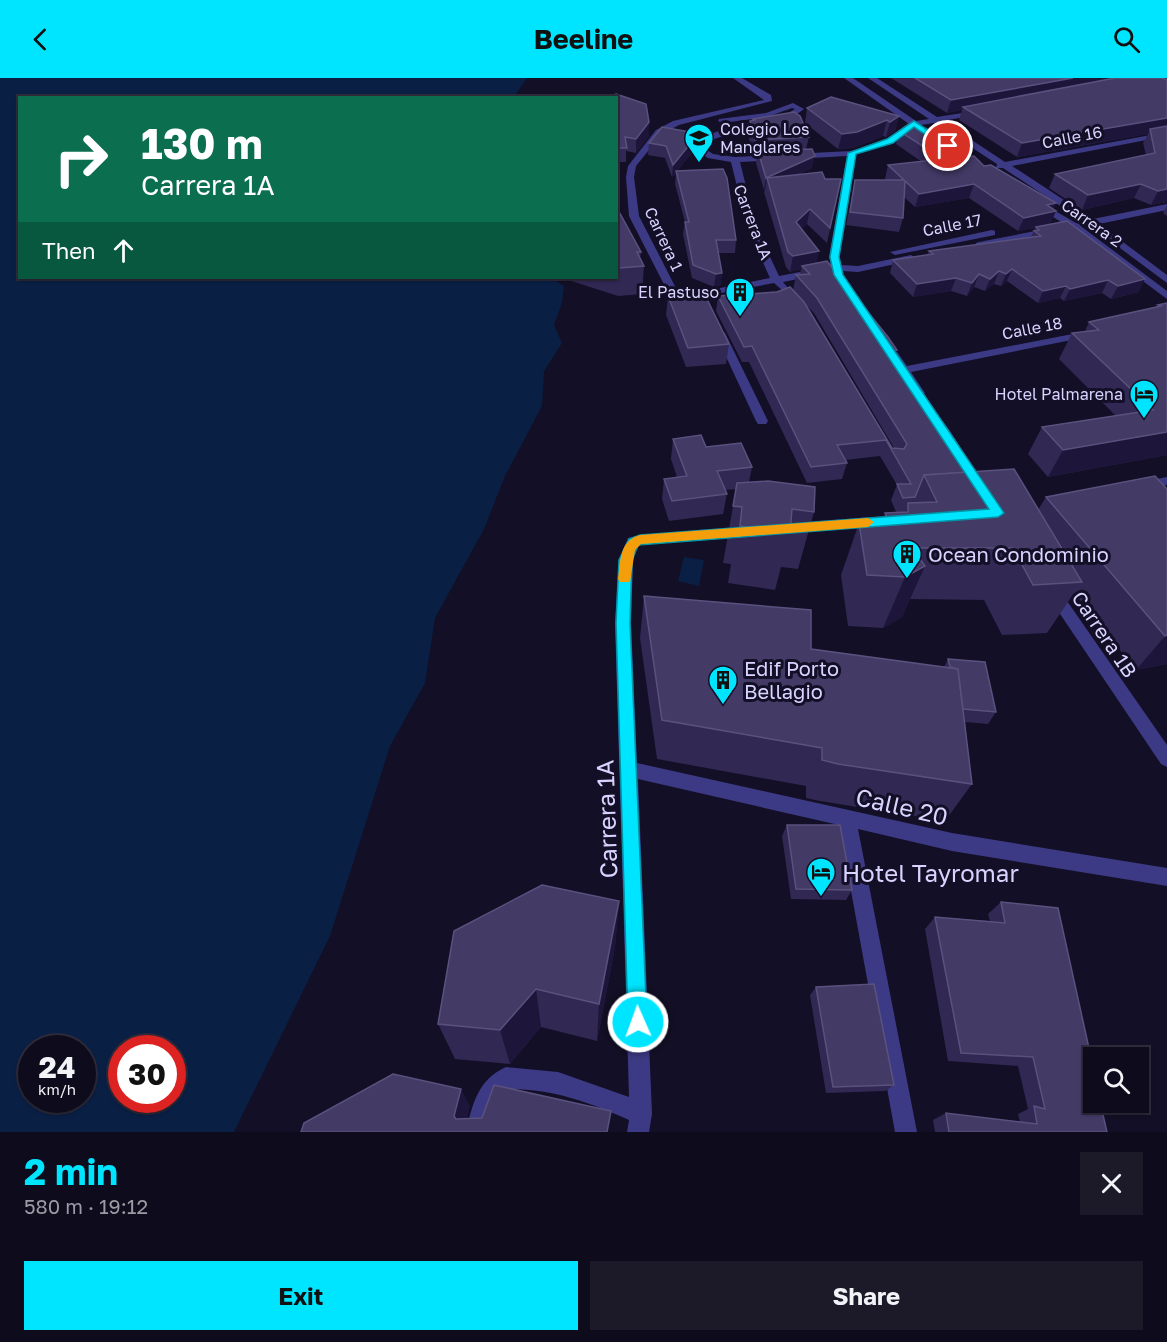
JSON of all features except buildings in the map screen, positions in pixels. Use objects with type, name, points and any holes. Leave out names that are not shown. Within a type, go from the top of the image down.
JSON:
[{"type":"street","name":"Carrera 1","points":[[677,300],[634,216],[630,177],[632,166],[658,132],[676,123],[768,101],[768,97],[738,78]]},
{"type":"street","points":[[848,78],[933,137]]},
{"type":"street","name":"Carrera 2","points":[[872,78],[1092,223],[1167,280]]},
{"type":"street","points":[[676,123],[692,125],[767,115],[798,106],[800,109],[790,116],[724,132],[702,141],[700,149],[711,156],[735,160],[852,153],[890,141],[914,124],[992,109]]},
{"type":"street","name":"Calle 16","points":[[992,167],[1167,134]]},
{"type":"street","points":[[845,285],[836,268],[834,257],[852,153]]},
{"type":"street","name":"Carrera 1A","points":[[735,160],[741,196],[756,237],[777,282],[792,298]]},
{"type":"street","name":"Carrera 2","points":[[1028,198],[1075,226],[1167,296]]},
{"type":"street","name":"Calle 17","points":[[677,300],[704,300],[836,268],[858,268],[1167,207]]},
{"type":"street","name":"Calle 17","points":[[836,268],[850,260],[1046,222],[1075,226]]},
{"type":"street","points":[[968,238],[979,245]]},
{"type":"street","points":[[717,327],[762,421]]},
{"type":"street","points":[[878,332],[929,408]]},
{"type":"street","name":"Calle 18","points":[[904,370],[1098,332]]},
{"type":"street","points":[[1122,490],[1167,481]]},
{"type":"street","name":"Carrera 1A","points":[[639,1123],[623,623],[626,560],[633,542],[669,537],[916,519]]},
{"type":"street","name":"Carrera 1B","points":[[1045,582],[1167,759]]},
{"type":"street","name":"Calle 20","points":[[628,769],[952,842],[1167,878]]},
{"type":"street","points":[[847,818],[906,1132]]},
{"type":"street","points":[[477,1132],[485,1099],[506,1078],[527,1077],[593,1092],[639,1123]]},
{"type":"water","points":[[0,78],[527,78],[514,96],[18,96],[18,279],[553,279],[564,286],[562,303],[554,325],[562,343],[544,371],[542,406],[505,476],[484,529],[435,618],[425,683],[390,746],[330,936],[234,1132],[0,1132]]},
{"type":"water","points":[[684,557],[704,560],[699,586],[678,581]]},
{"type":"slow traffic","points":[[625,579],[628,550],[633,542],[640,540],[868,522]]},
{"type":"place","name":"Colegio Los Manglares","points":[[699,164]]},
{"type":"place","name":"El Pastuso","points":[[740,318]]},
{"type":"place","name":"Hotel Palmarena","points":[[1144,420]]},
{"type":"place","name":"Ocean Condominio","points":[[907,580]]},
{"type":"place","name":"Edif Porto Bellagio","points":[[723,706]]},
{"type":"place","name":"Hotel Tayromar","points":[[821,898]]},
{"type":"route","points":[[638,1022],[623,623],[626,560],[633,542],[998,513],[838,275],[834,257],[852,153],[875,148],[890,141],[914,124],[948,146]]}]
